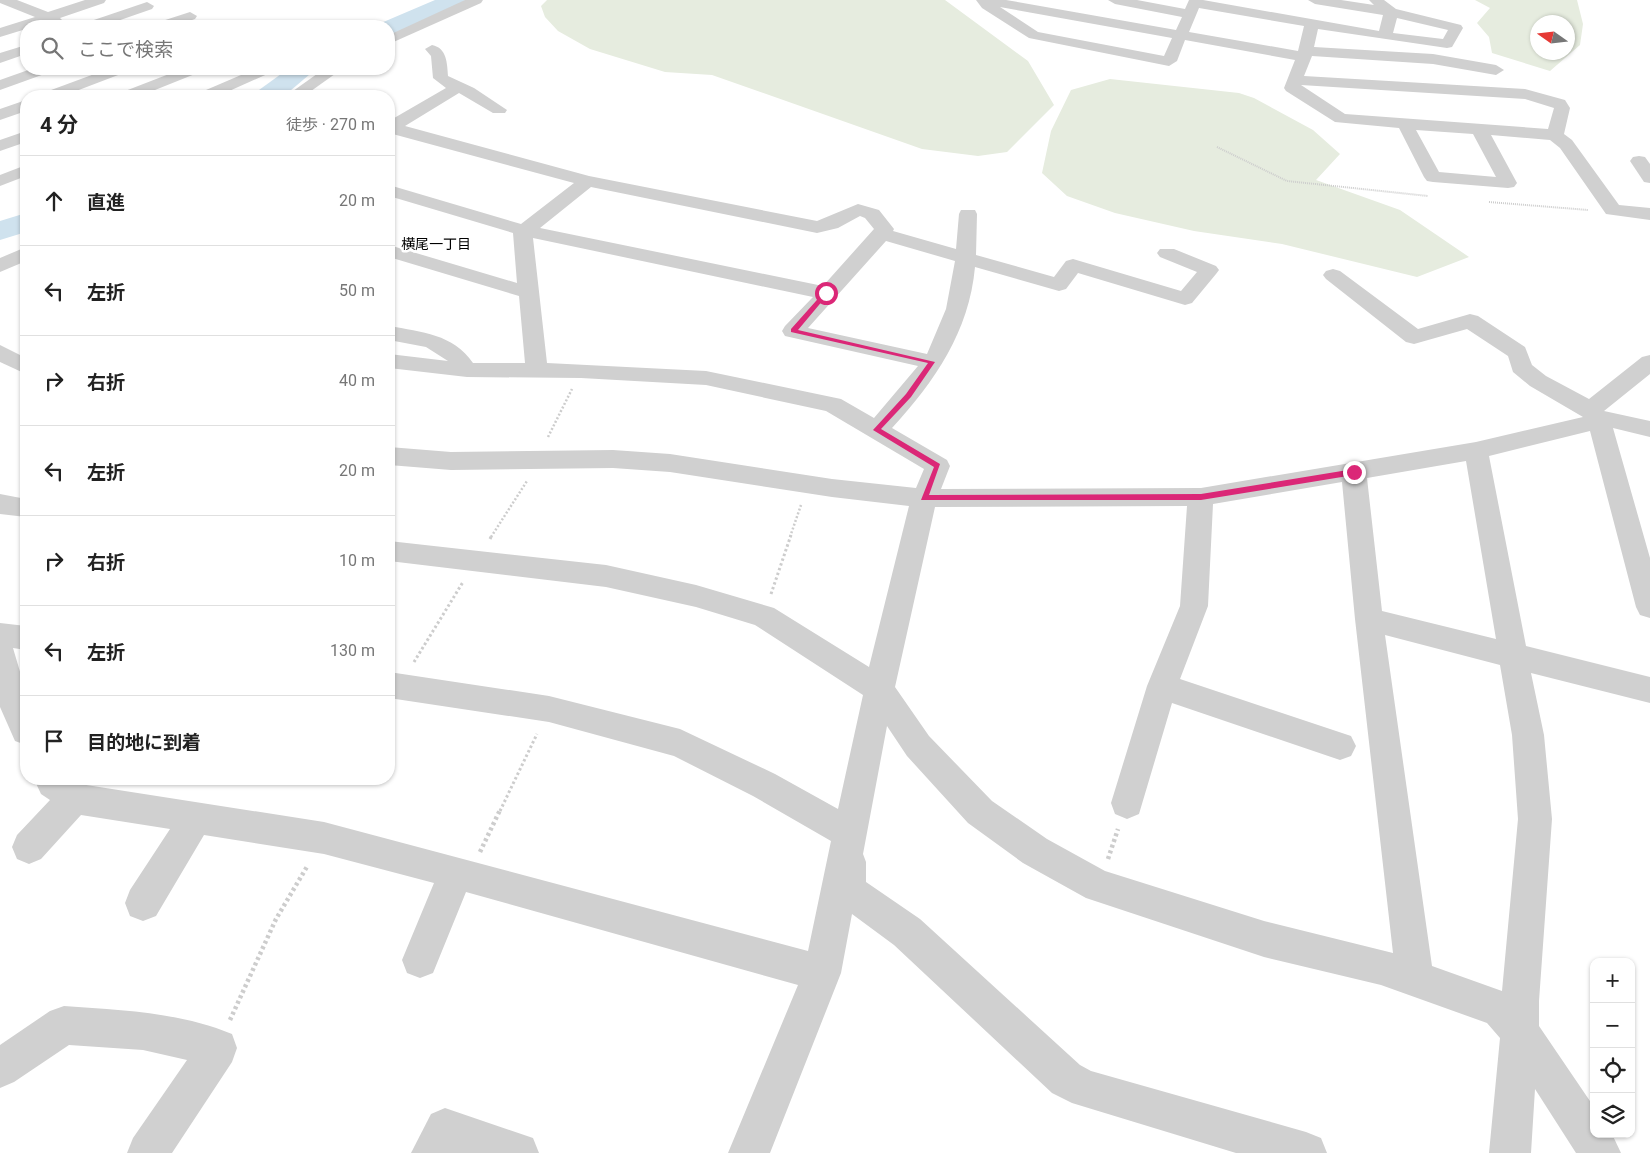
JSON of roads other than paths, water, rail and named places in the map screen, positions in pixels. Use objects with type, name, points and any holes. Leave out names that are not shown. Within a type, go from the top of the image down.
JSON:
[{"type":"street","points":[[0,10],[10,3],[32,0]]},
{"type":"street","points":[[39,20],[98,0]]},
{"type":"street","points":[[395,37],[476,0]]},
{"type":"street","points":[[980,0],[1034,36],[1169,61],[1194,6]]},
{"type":"street","points":[[984,0],[1182,35],[1305,54],[1432,59],[1496,70]]},
{"type":"street","points":[[1114,0],[1194,6],[1447,44],[1456,28],[1391,12],[1315,0]]},
{"type":"street","points":[[1376,0],[1391,12]]},
{"type":"street","points":[[10,3],[55,20]]},
{"type":"street","points":[[107,20],[147,6]]},
{"type":"street","points":[[1427,6],[1443,25]]},
{"type":"street","points":[[1385,36],[1391,12]]},
{"type":"street","points":[[178,20],[190,16]]},
{"type":"street","points":[[1312,23],[1305,54],[1292,88],[1341,119],[1556,135],[1566,144],[1613,210],[1650,214]]},
{"type":"street","points":[[0,33],[20,26]]},
{"type":"street","points":[[432,49],[438,55],[441,78],[457,88],[468,90],[499,110]]},
{"type":"street","points":[[0,58],[20,51]]},
{"type":"street","points":[[0,85],[28,75]]},
{"type":"street","points":[[66,90],[105,75]]},
{"type":"street","points":[[141,90],[180,75]]},
{"type":"street","points":[[219,90],[253,75]]},
{"type":"street","points":[[303,90],[325,75]]},
{"type":"street","points":[[1294,80],[1498,92],[1544,98],[1559,103],[1562,108],[1556,135]]},
{"type":"street","points":[[395,125],[457,88]]},
{"type":"street","points":[[0,100],[20,103]]},
{"type":"street","points":[[0,115],[20,107]]},
{"type":"street","points":[[1405,124],[1433,177],[1508,182],[1479,129]]},
{"type":"street","points":[[395,129],[587,181],[817,227],[831,224],[858,210],[872,214],[884,229],[882,234],[826,293],[794,331],[932,362]]},
{"type":"street","points":[[0,146],[20,138]]},
{"type":"street","points":[[1639,161],[1650,178]]},
{"type":"street","points":[[0,180],[20,172]]},
{"type":"street","points":[[522,230],[530,227],[587,181]]},
{"type":"street","points":[[395,192],[522,230],[826,293]]},
{"type":"street","points":[[877,430],[909,395],[946,338],[957,310],[966,258],[968,214]]},
{"type":"street","points":[[522,230],[537,370]]},
{"type":"street","points":[[882,234],[1059,285],[1073,265],[1184,299],[1209,270],[1167,253]]},
{"type":"street","points":[[395,253],[529,293]]},
{"type":"street","points":[[0,266],[20,256]]},
{"type":"street","points":[[1333,274],[1414,337],[1470,321],[1517,352],[1521,360],[1521,367],[1538,381],[1602,417],[1650,429]]},
{"type":"street","points":[[395,334],[440,343],[458,356],[467,370]]},
{"type":"street","points":[[0,352],[20,364]]},
{"type":"street","points":[[395,362],[467,370],[537,370],[706,378],[833,405],[938,466],[924,498],[878,689],[848,833],[822,973],[749,1153]]},
{"type":"street","points":[[1602,417],[1650,362]]},
{"type":"street","points":[[395,456],[451,461],[613,458],[670,463],[808,484],[924,498],[1201,497],[1476,451],[1602,417],[1650,412]]},
{"type":"street","points":[[1602,417],[1650,607]]},
{"type":"street","points":[[1476,451],[1528,735],[1534,819],[1510,1153]]},
{"type":"street","points":[[1354,472],[1369,619],[1415,980]]},
{"type":"street","points":[[1127,803],[1162,686],[1194,606],[1201,497]]},
{"type":"street","points":[[0,504],[20,507]]},
{"type":"street","points":[[395,552],[606,576],[696,596],[764,616],[878,689],[918,746],[980,812],[1035,851],[1098,886],[1264,939],[1381,967],[1500,1009],[1520,1031],[1600,1153]]},
{"type":"street","points":[[1369,619],[1650,690]]},
{"type":"street","points":[[0,635],[20,637]]},
{"type":"street","points":[[0,652],[20,718]]},
{"type":"street","points":[[395,686],[549,709],[680,743],[764,785],[848,833]]},
{"type":"street","points":[[1162,686],[1340,746]]},
{"type":"street","points":[[29,847],[62,788],[197,816],[324,838],[822,973]]},
{"type":"street","points":[[143,903],[197,816]]},
{"type":"street","points":[[848,833],[849,890],[907,932],[1066,1079],[1086,1090],[1306,1153]]},
{"type":"street","points":[[420,960],[462,875]]},
{"type":"street","points":[[0,1068],[64,1025],[143,1031],[218,1048],[148,1153]]},
{"type":"street","points":[[432,1153],[445,1128],[518,1153]]},
{"type":"waterway","points":[[395,25],[454,0]]},
{"type":"waterway","points":[[276,90],[296,75]]},
{"type":"waterway","points":[[0,231],[20,224]]},
{"type":"district","name":"横尾一丁目","points":[[436,244]]}]
